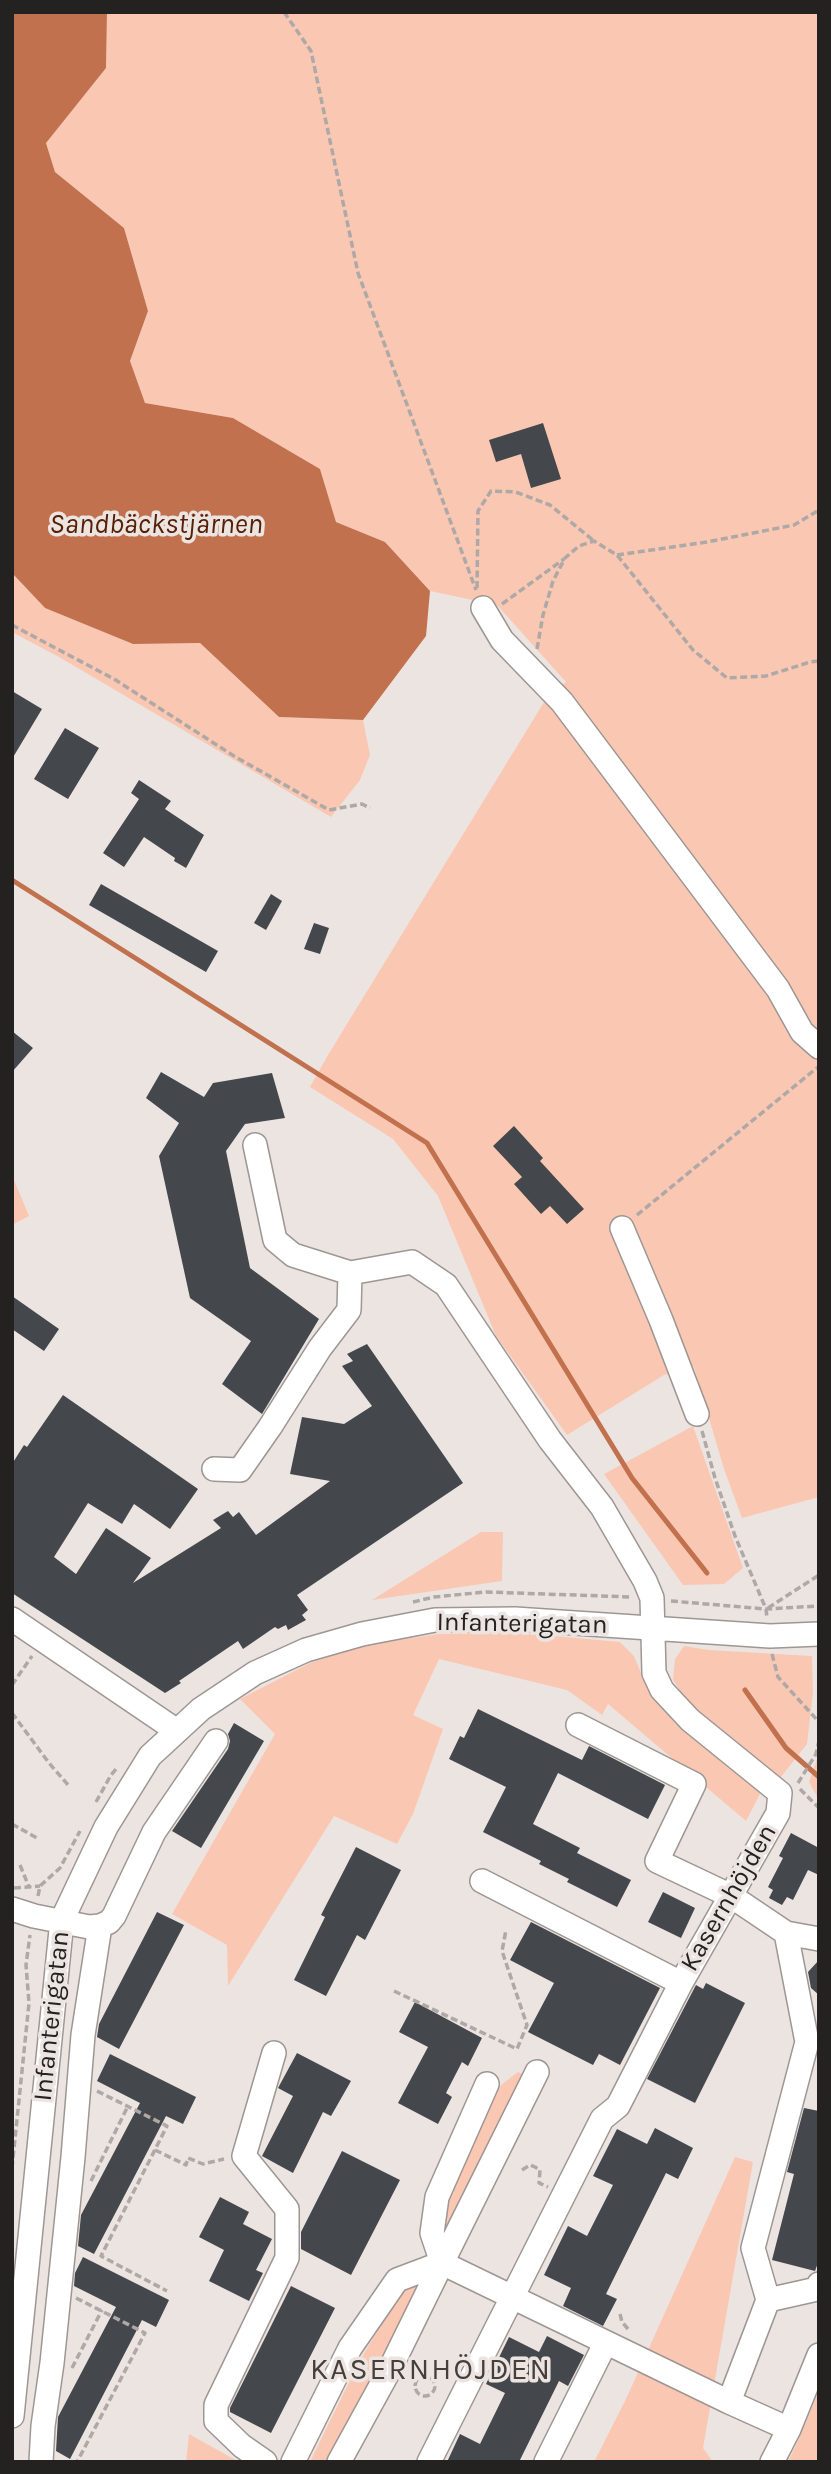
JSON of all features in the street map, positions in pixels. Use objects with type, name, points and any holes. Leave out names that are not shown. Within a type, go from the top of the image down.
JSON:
[{"type":"street","points":[[485,612],[502,640],[562,702],[778,989],[802,1032],[818,1047]]},
{"type":"street","points":[[255,1145],[275,1240],[293,1255],[350,1273],[412,1262],[446,1285],[550,1440],[602,1507],[645,1581],[652,1598],[653,1627]]},
{"type":"street","points":[[622,1228],[697,1414]]},
{"type":"street","points":[[214,1469],[240,1470],[270,1427],[320,1348],[349,1310],[350,1273]]},
{"type":"street","points":[[12,1619],[170,1725]]},
{"type":"street","name":"Infanterigatan","points":[[12,2416],[61,1920],[106,1827],[170,1725],[201,1709],[255,1673],[306,1650],[362,1634],[435,1620],[515,1619],[770,1636],[819,1634]]},
{"type":"street","name":"Kasernhöjden","points":[[429,2462],[602,2119],[618,2106],[681,1983],[778,1813],[779,1793],[690,1720],[662,1689],[654,1673],[653,1627]]},
{"type":"street","points":[[578,1725],[694,1784],[657,1861],[731,1896],[786,1933],[819,1939]]},
{"type":"street","points":[[23,1912],[89,1927],[109,1922],[154,1832],[216,1741]]},
{"type":"street","points":[[482,1881],[681,1983]]},
{"type":"street","points":[[41,2462],[83,2035],[100,1926]]},
{"type":"street","points":[[729,2402],[768,2300],[753,2248],[807,2042],[786,1933]]},
{"type":"street","points":[[265,2462],[216,2421],[216,2405],[287,2258],[287,2209],[244,2156],[274,2053]]},
{"type":"street","points":[[340,2462],[390,2369],[537,2072]]},
{"type":"street","points":[[487,2084],[437,2197],[432,2233],[442,2263],[789,2429]]},
{"type":"street","points":[[293,2462],[350,2348],[397,2280],[442,2263]]},
{"type":"street","points":[[768,2300],[817,2289],[819,2284]]},
{"type":"street","points":[[546,2462],[600,2354]]},
{"type":"street","points":[[772,2462],[789,2429],[819,2355]]},
{"type":"path","points":[[284,12],[311,51],[358,273],[477,594],[478,510],[491,491],[516,492],[550,505],[594,541],[617,555],[693,650],[727,678],[766,676],[819,661]]},
{"type":"path","points":[[617,555],[708,542],[794,525],[819,510]]},
{"type":"path","points":[[485,612],[579,546],[594,541]]},
{"type":"path","points":[[533,673],[542,615],[553,581],[565,558]]},
{"type":"path","points":[[12,625],[114,679],[234,756],[329,810],[362,804],[370,808]]},
{"type":"path","points":[[622,1228],[818,1067],[818,1047]]},
{"type":"path","points":[[697,1414],[731,1525],[766,1609],[773,1662],[778,1677],[819,1722]]},
{"type":"path","points":[[766,1609],[819,1575]]},
{"type":"path","points":[[410,1603],[434,1597],[486,1592],[594,1594],[766,1609],[819,1605]]},
{"type":"path","points":[[12,1685],[32,1656]]},
{"type":"path","points":[[12,1713],[69,1786]]},
{"type":"path","points":[[819,1741],[816,1754],[796,1785],[819,1808]]},
{"type":"path","points":[[92,1810],[119,1765]]},
{"type":"path","points":[[12,2168],[29,2003],[23,1912],[40,1886],[60,1868],[85,1821]]},
{"type":"path","points":[[12,1824],[37,1838]]},
{"type":"path","points":[[20,1865],[29,1887]]},
{"type":"path","points":[[12,1888],[40,1886]]},
{"type":"path","points":[[394,1991],[517,2049],[527,2025],[502,1951],[506,1930]]},
{"type":"path","points":[[79,2083],[167,2126],[101,2256],[167,2291]]},
{"type":"path","points":[[88,2187],[128,2106]]},
{"type":"path","points":[[155,2150],[186,2165],[188,2158],[202,2164]]},
{"type":"path","points":[[522,2170],[530,2165],[536,2166],[540,2170],[539,2183],[565,2195]]},
{"type":"path","points":[[59,2288],[145,2333],[78,2462]]},
{"type":"path","points":[[423,2375],[432,2378],[435,2383],[434,2392],[427,2396],[421,2395],[415,2389],[416,2381],[423,2375]]},
{"type":"shaded area","points":[[107,12],[819,12],[819,1497],[742,1518],[724,1469],[694,1367],[664,1375],[567,1435],[496,1336],[438,1196],[393,1139],[310,1087],[544,702],[566,682],[497,605],[430,591],[385,542],[336,522],[320,469],[233,418],[145,403],[130,361],[148,311],[124,228],[55,172],[46,142],[106,68]]},
{"type":"shaded area","points":[[12,573],[45,608],[133,644],[200,643],[279,717],[363,720],[370,755],[360,780],[331,817],[12,632]]},
{"type":"shaded area","points":[[12,1175],[29,1216],[12,1225]]},
{"type":"shaded area","points":[[693,1426],[743,1568],[724,1584],[683,1585],[604,1474]]},
{"type":"shaded area","points":[[481,1532],[503,1532],[502,1581],[372,1600]]},
{"type":"shaded area","points":[[511,1632],[620,1642],[634,1656],[646,1685],[672,1719],[762,1790],[746,1821],[608,1704],[602,1715],[567,1690],[439,1659],[413,1715],[443,1729],[413,1814],[397,1844],[334,1816],[228,1986],[227,1945],[172,1914],[275,1734],[240,1699],[310,1663],[364,1645],[439,1634]]},
{"type":"shaded area","points":[[684,1646],[812,1656],[813,1693],[807,1744],[780,1778],[708,1723],[687,1701],[673,1680],[675,1659]]},
{"type":"shaded area","points":[[819,1753],[819,1800],[809,1782]]},
{"type":"shaded area","points":[[518,2072],[528,2077],[448,2241],[441,2222],[448,2191],[501,2085]]},
{"type":"shaded area","points":[[735,2157],[753,2162],[703,2448],[713,2462],[594,2462],[626,2399]]},
{"type":"shaded area","points":[[405,2286],[420,2286],[330,2462],[310,2462],[359,2362],[383,2322]]},
{"type":"shaded area","points":[[819,2391],[818,2462],[788,2462],[798,2441]]},
{"type":"shaded area","points":[[189,2434],[239,2462],[186,2462]]},
{"type":"water","name":"Sandbäckstjärnen","points":[[12,12],[107,12],[106,68],[46,143],[55,172],[124,228],[148,311],[130,361],[145,403],[233,418],[320,469],[336,522],[385,542],[430,591],[426,636],[363,720],[279,717],[200,643],[133,644],[45,608],[12,573]]},
{"type":"building","points":[[543,423],[561,479],[531,488],[521,454],[496,462],[489,440]]},
{"type":"building","points":[[12,691],[42,709],[12,759]]},
{"type":"building","points":[[65,728],[99,748],[68,799],[34,779]]},
{"type":"building","points":[[139,780],[171,801],[165,809],[204,835],[186,868],[144,837],[124,867],[103,853],[139,799],[131,793]]},
{"type":"building","points":[[101,884],[218,951],[206,972],[89,905]]},
{"type":"building","points":[[271,894],[282,901],[266,930],[254,923]]},
{"type":"building","points":[[314,923],[329,928],[320,954],[304,949]]},
{"type":"building","points":[[12,1031],[33,1048],[12,1072]]},
{"type":"building","points":[[161,1072],[204,1097],[213,1083],[272,1073],[285,1118],[245,1124],[226,1151],[250,1268],[319,1319],[262,1414],[222,1384],[251,1341],[190,1298],[159,1156],[179,1123],[146,1098]]},
{"type":"building","points":[[514,1126],[543,1158],[540,1161],[584,1209],[567,1224],[550,1206],[541,1214],[514,1184],[522,1177],[493,1146]]},
{"type":"building","points":[[12,1296],[59,1329],[44,1351],[12,1329]]},
{"type":"building","points":[[367,1344],[463,1483],[297,1595],[308,1610],[302,1615],[306,1620],[288,1630],[286,1625],[278,1629],[275,1627],[243,1649],[238,1641],[165,1693],[12,1593],[12,1464],[63,1395],[198,1489],[170,1529],[134,1504],[122,1524],[88,1503],[54,1557],[76,1574],[106,1528],[151,1558],[133,1583],[221,1528],[213,1520],[228,1511],[233,1517],[239,1512],[256,1535],[330,1481],[290,1474],[302,1417],[344,1424],[372,1406],[342,1366],[353,1361],[347,1354]]},
{"type":"building","points":[[478,1709],[582,1760],[589,1746],[665,1785],[648,1819],[558,1773],[533,1824],[580,1848],[577,1853],[631,1880],[617,1907],[567,1882],[569,1879],[539,1864],[541,1861],[483,1832],[506,1787],[449,1759],[460,1736],[464,1738]]},
{"type":"building","points":[[234,1723],[264,1741],[201,1848],[172,1831],[228,1749],[228,1734]]},
{"type":"building","points":[[791,1833],[819,1848],[819,1875],[808,1870],[793,1900],[787,1897],[782,1905],[769,1898],[773,1890],[768,1887],[783,1858],[779,1856]]},
{"type":"building","points":[[356,1847],[401,1870],[365,1940],[357,1935],[326,1996],[294,1980],[325,1917],[321,1915]]},
{"type":"building","points":[[663,1892],[695,1908],[681,1938],[648,1922]]},
{"type":"building","points":[[157,1912],[184,1925],[119,2049],[97,2037],[99,2024]]},
{"type":"building","points":[[531,1922],[660,1988],[620,2065],[599,2054],[593,2065],[528,2032],[554,1983],[510,1960]]},
{"type":"building","points":[[819,1960],[819,1995],[811,1988],[808,1972]]},
{"type":"building","points":[[706,1983],[745,2003],[695,2103],[647,2079],[696,1985],[703,1989]]},
{"type":"building","points":[[415,2002],[482,2038],[468,2066],[462,2062],[446,2093],[452,2097],[438,2124],[398,2103],[428,2047],[399,2032]]},
{"type":"building","points":[[297,2053],[351,2081],[331,2116],[323,2112],[293,2173],[262,2156],[293,2096],[278,2088]]},
{"type":"building","points":[[110,2054],[196,2097],[183,2124],[166,2116],[94,2254],[78,2246],[81,2215],[140,2103],[97,2081]]},
{"type":"building","points":[[804,2108],[819,2111],[819,2260],[815,2271],[772,2260],[794,2174],[787,2172]]},
{"type":"building","points":[[655,2128],[693,2148],[678,2179],[666,2173],[606,2294],[617,2299],[603,2326],[563,2306],[571,2288],[544,2275],[568,2226],[587,2236],[613,2185],[593,2176],[617,2129],[647,2144]]},
{"type":"building","points":[[342,2151],[400,2180],[351,2275],[301,2249],[301,2232]]},
{"type":"building","points":[[220,2197],[249,2212],[243,2224],[272,2239],[256,2270],[263,2273],[249,2301],[209,2281],[224,2250],[199,2237]]},
{"type":"building","points":[[83,2257],[169,2300],[156,2327],[142,2320],[70,2459],[56,2451],[58,2417],[116,2307],[74,2286],[75,2273]]},
{"type":"building","points":[[291,2286],[335,2308],[271,2433],[230,2412],[230,2408]]},
{"type":"building","points":[[547,2336],[584,2355],[568,2386],[559,2381],[519,2462],[447,2462],[460,2434],[480,2444],[505,2393],[486,2384],[509,2337],[539,2352]]},
{"type":"waterway","points":[[12,880],[427,1143],[632,1478],[707,1573]]},
{"type":"waterway","points":[[745,1690],[786,1748],[819,1777]]},
{"type":"district","name":"KASERNHÖJDEN","points":[[431,2370]]}]
